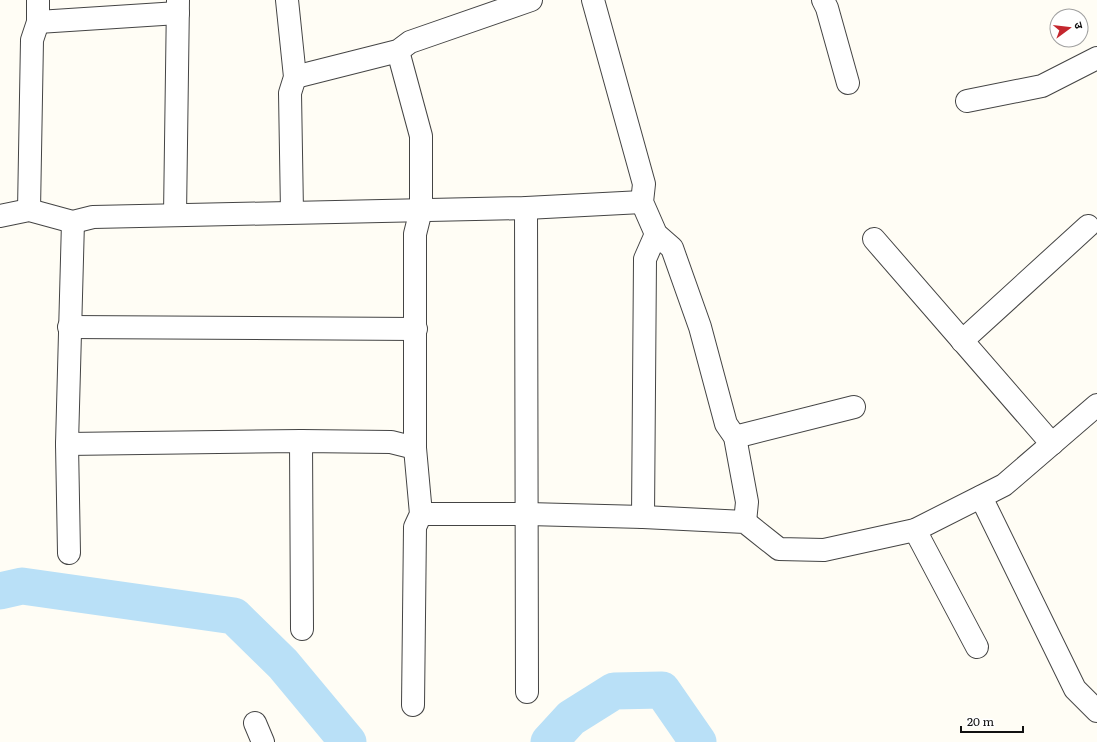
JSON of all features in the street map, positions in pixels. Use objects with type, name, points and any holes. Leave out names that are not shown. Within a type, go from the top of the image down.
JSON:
[{"type":"street","points":[[29,210],[32,40],[38,22],[38,0]]},
{"type":"street","points":[[287,0],[295,77],[290,93],[292,212]]},
{"type":"street","points":[[295,77],[398,51],[410,42],[532,0]]},
{"type":"street","points":[[593,0],[644,184],[642,202],[656,234],[672,248],[700,327],[726,424],[735,437],[747,502],[745,522]]},
{"type":"street","points":[[823,0],[827,8],[848,82]]},
{"type":"street","points":[[38,22],[178,7],[175,215]]},
{"type":"street","points":[[398,51],[421,136],[421,210],[415,234],[415,448],[421,514],[415,527],[413,705]]},
{"type":"street","points":[[967,101],[1042,86],[1097,58]]},
{"type":"street","points":[[0,216],[29,210],[73,222],[93,217],[526,208],[642,202]]},
{"type":"street","points":[[526,208],[528,514],[527,692]]},
{"type":"street","points":[[69,553],[67,444],[73,222]]},
{"type":"street","points":[[962,341],[1088,226]]},
{"type":"street","points":[[642,518],[645,259],[656,234]]},
{"type":"street","points":[[874,239],[1052,444]]},
{"type":"street","points":[[70,327],[416,329]]},
{"type":"street","points":[[421,514],[528,514],[745,522],[779,549],[824,550],[915,530],[1004,485],[1097,405]]},
{"type":"street","points":[[735,437],[854,407]]},
{"type":"street","points":[[67,444],[301,441],[391,442],[415,448]]},
{"type":"street","points":[[301,441],[302,628]]},
{"type":"street","points":[[981,497],[1075,688],[1097,712]]},
{"type":"street","points":[[915,530],[976,647]]},
{"type":"waterway","points":[[0,591],[22,586],[234,616],[283,664],[348,742]]},
{"type":"waterway","points":[[549,742],[571,718],[614,691],[662,690],[698,742]]}]
